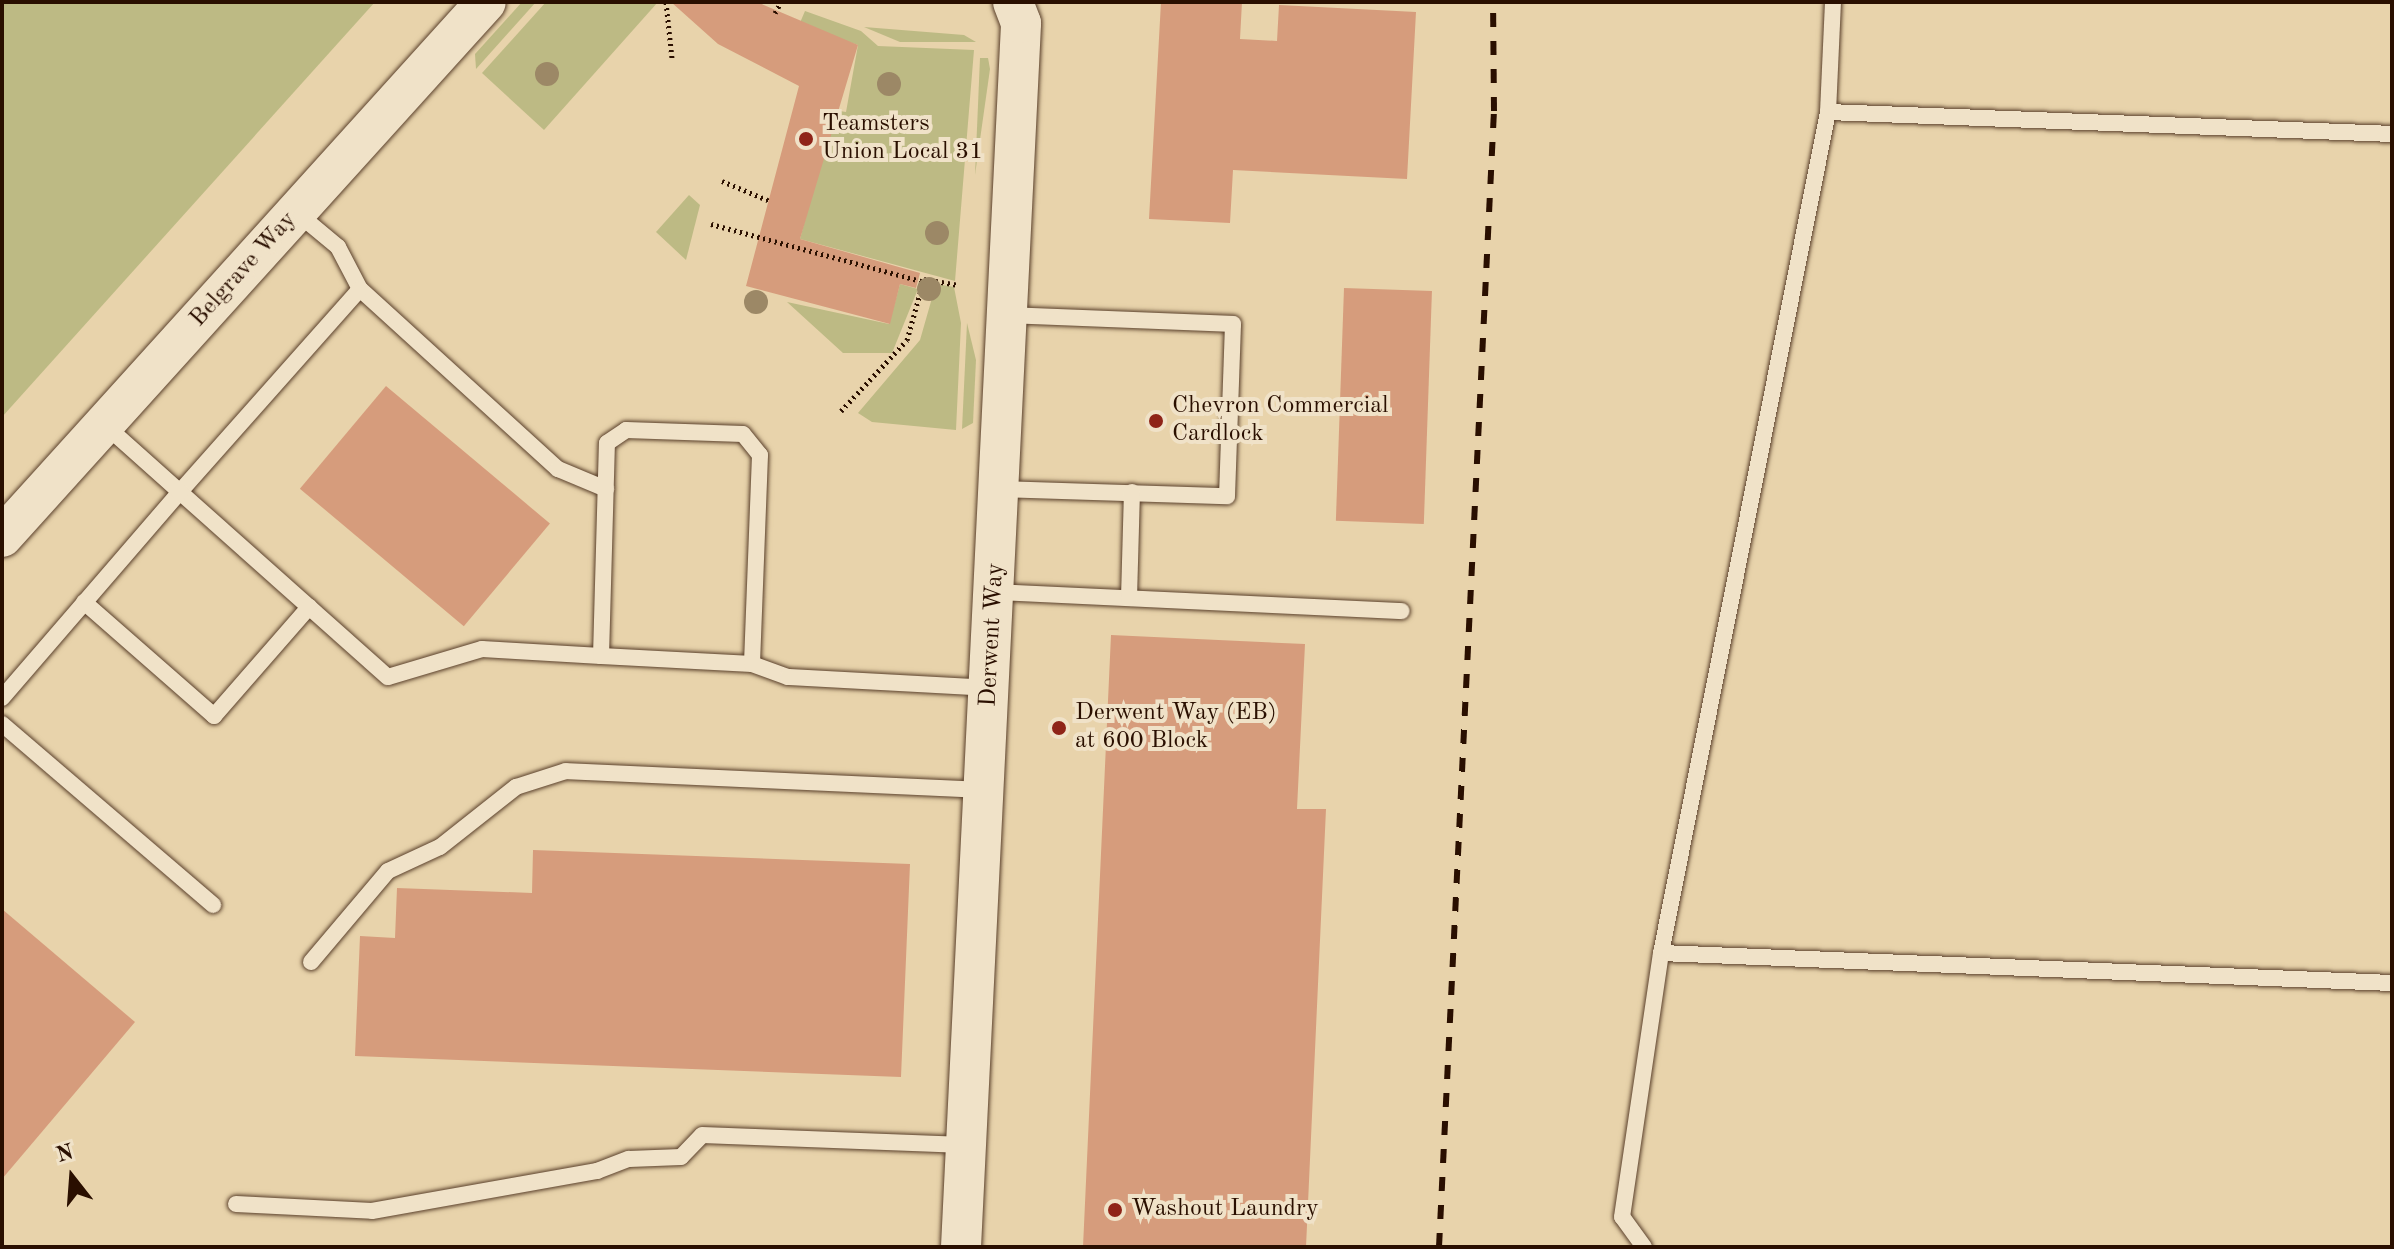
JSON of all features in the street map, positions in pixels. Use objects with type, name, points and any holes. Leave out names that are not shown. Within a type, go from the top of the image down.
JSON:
[{"type":"street","name":"Belgrave Way","points":[[2,537],[486,2]]},
{"type":"street","name":"Derwent Way","points":[[961,1247],[996,592],[1022,9]]},
{"type":"lane","points":[[1644,1247],[1622,1217],[1661,953],[1828,112],[1833,2]]},
{"type":"lane","points":[[1828,112],[2392,134]]},
{"type":"lane","points":[[296,212],[338,247],[360,289],[558,469],[606,489]]},
{"type":"lane","points":[[2,698],[360,289]]},
{"type":"lane","points":[[999,489],[1227,496],[1233,324],[1006,315]]},
{"type":"lane","points":[[105,425],[388,677],[482,649],[752,664],[788,677],[990,688]]},
{"type":"lane","points":[[601,656],[607,443],[626,430],[743,434],[760,455],[752,664]]},
{"type":"lane","points":[[1129,598],[1132,492]]},
{"type":"lane","points":[[996,592],[1402,611]]},
{"type":"lane","points":[[84,602],[214,716],[309,607]]},
{"type":"lane","points":[[2,724],[213,905]]},
{"type":"lane","points":[[311,962],[388,871],[440,847],[516,787],[566,771],[984,790]]},
{"type":"lane","points":[[1661,953],[2392,983]]},
{"type":"lane","points":[[236,1204],[372,1211],[597,1171],[629,1159],[681,1157],[702,1135],[965,1145]]},
{"type":"path","points":[[666,2],[672,58]]},
{"type":"path","points":[[775,13],[781,2]]},
{"type":"path","points":[[722,181],[741,195],[770,201]]},
{"type":"path","points":[[711,224],[924,282],[958,285]]},
{"type":"path","points":[[841,411],[907,340],[924,282]]},
{"type":"shaded area","points":[[2,2],[375,2],[2,417]]},
{"type":"shaded area","points":[[522,2],[536,2],[476,69],[475,54]]},
{"type":"shaded area","points":[[546,2],[658,2],[544,130],[482,73]]},
{"type":"shaded area","points":[[805,11],[861,31],[878,46],[974,50],[955,281],[800,239],[834,110],[846,112],[858,45],[799,25]]},
{"type":"shaded area","points":[[864,27],[964,35],[976,42],[900,42]]},
{"type":"shaded area","points":[[980,58],[988,58],[990,69],[975,175]]},
{"type":"shaded area","points":[[689,195],[700,205],[686,260],[656,232]]},
{"type":"shaded area","points":[[900,284],[918,289],[892,353],[843,353],[787,302],[889,324]]},
{"type":"shaded area","points":[[936,284],[954,287],[961,323],[956,430],[872,422],[858,413],[920,340]]},
{"type":"shaded area","points":[[967,323],[976,360],[973,423],[962,429]]},
{"type":"building","name":"Teamsters Union Local 31","points":[[671,2],[757,2],[858,45],[800,239],[920,273],[916,288],[900,284],[890,324],[746,286],[799,86],[718,44]]},
{"type":"building","points":[[1161,2],[1242,2],[1240,39],[1277,41],[1279,5],[1416,12],[1407,179],[1233,170],[1230,223],[1149,219]]},
{"type":"building","points":[[1344,288],[1432,291],[1424,524],[1336,521]]},
{"type":"building","points":[[386,386],[550,524],[464,626],[300,489]]},
{"type":"building","points":[[1111,635],[1305,644],[1297,809],[1326,809],[1306,1247],[1083,1247]]},
{"type":"building","points":[[533,850],[910,864],[901,1077],[355,1056],[360,936],[395,938],[397,888],[532,893]]},
{"type":"building","points":[[2,909],[135,1022],[2,1179]]},
{"type":"railway","points":[[1439,1247],[1494,111],[1493,2]]},
{"type":"place","name":"Teamsters Union Local 31","points":[[806,139]]},
{"type":"place","name":"Chevron Commercial Cardlock","points":[[1156,421]]},
{"type":"place","name":"Derwent Way (EB) at 600 Block","points":[[1059,728]]},
{"type":"place","name":"Washout Laundry","points":[[1115,1210]]}]
